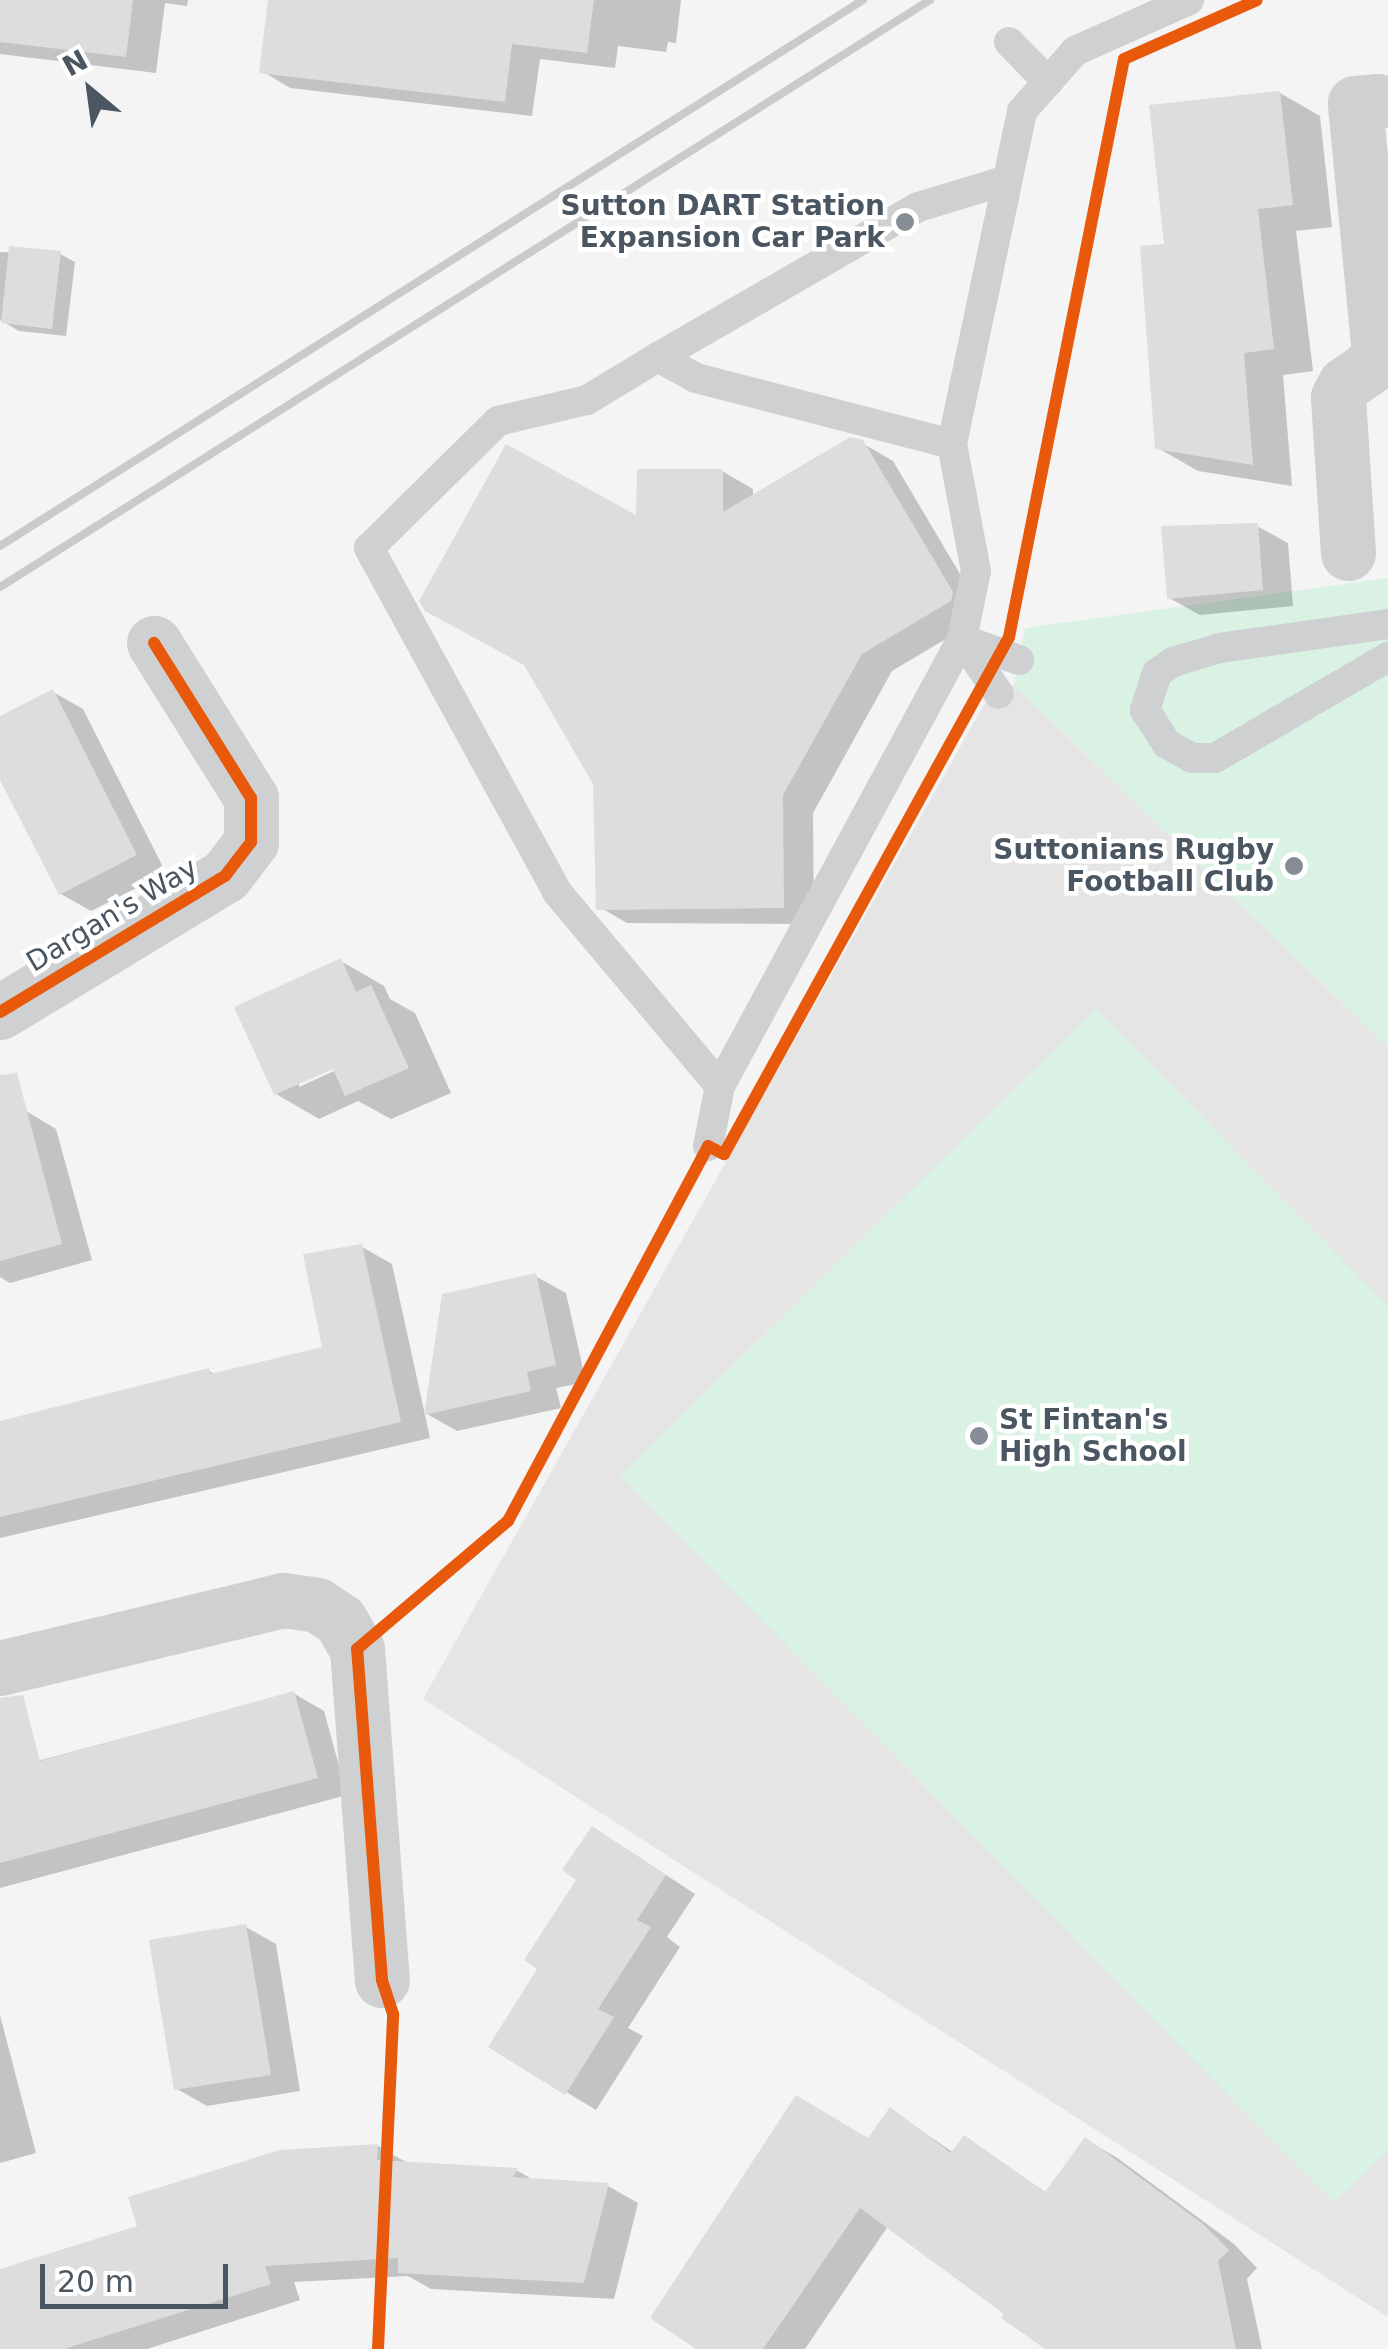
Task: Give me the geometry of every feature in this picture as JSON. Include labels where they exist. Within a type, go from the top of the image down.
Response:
[{"type":"street","points":[[1348,554],[1338,397],[1345,384],[1384,353],[1355,103],[1378,100]]},
{"type":"street","name":"Dargan's Way","points":[[0,1012],[225,876],[251,842],[251,798],[154,644]]},
{"type":"street","points":[[0,1668],[283,1600],[318,1605],[340,1620],[357,1650],[382,1980]]},
{"type":"lane","points":[[708,1146],[720,1086],[962,639],[976,571],[952,444],[1022,111],[1075,51],[1188,0]]},
{"type":"lane","points":[[1009,42],[1048,82]]},
{"type":"lane","points":[[720,1086],[557,892],[368,548],[498,421],[587,400],[918,207],[1007,180]]},
{"type":"lane","points":[[658,357],[696,378],[952,444]]},
{"type":"lane","points":[[1388,624],[1220,648],[1173,662],[1156,673],[1145,710],[1167,744],[1192,758],[1215,758],[1388,657]]},
{"type":"lane","points":[[962,639],[1019,660]]},
{"type":"lane","points":[[962,639],[999,694]]},
{"type":"shaded area","name":"St Fintan's High School","points":[[1014,685],[1388,1047],[1388,2317],[423,1699],[986,701]]},
{"type":"green space","name":"Suttonians Rugby Football Club","points":[[1388,578],[1388,1047],[1014,685],[1025,628]]},
{"type":"green space","points":[[1096,1009],[1388,1306],[1388,2150],[1334,2203],[620,1476]]},
{"type":"building","points":[[0,0],[133,0],[126,57],[0,42]]},
{"type":"building","points":[[268,0],[594,0],[587,53],[512,44],[505,102],[259,73]]},
{"type":"building","points":[[1280,91],[1293,205],[1258,209],[1274,349],[1244,353],[1253,465],[1155,449],[1140,246],[1164,244],[1149,105]]},
{"type":"building","points":[[9,246],[61,251],[52,329],[1,323]]},
{"type":"building","points":[[850,437],[863,440],[953,592],[951,601],[862,654],[783,795],[784,908],[596,910],[593,784],[524,665],[425,611],[419,601],[506,444],[636,515],[637,469],[723,469],[723,512]]},
{"type":"building","points":[[1258,523],[1263,590],[1167,599],[1161,526]]},
{"type":"building","points":[[53,689],[137,855],[59,895],[0,780],[0,716]]},
{"type":"building","points":[[341,958],[356,992],[371,985],[409,1068],[345,1096],[333,1069],[274,1095],[234,1007]]},
{"type":"building","points":[[17,1073],[62,1244],[0,1261],[0,1075]]},
{"type":"building","points":[[362,1244],[401,1422],[0,1517],[0,1421],[209,1368],[210,1374],[322,1347],[303,1254]]},
{"type":"building","points":[[536,1273],[556,1365],[527,1372],[531,1391],[424,1415],[442,1294]]},
{"type":"building","points":[[294,1691],[318,1778],[0,1863],[0,1698],[23,1695],[40,1761]]},
{"type":"building","points":[[592,1826],[666,1875],[637,1920],[651,1927],[598,2009],[614,2017],[565,2095],[488,2047],[537,1969],[524,1960],[576,1880],[562,1870]]},
{"type":"building","points":[[246,1924],[271,2075],[174,2090],[149,1940]]},
{"type":"building","points":[[796,2095],[868,2138],[890,2107],[951,2153],[964,2135],[1045,2192],[1085,2137],[1203,2224],[1229,2250],[1218,2261],[1236,2349],[1045,2349],[860,2208],[763,2349],[696,2349],[650,2318]]},
{"type":"building","points":[[378,2144],[377,2160],[518,2168],[513,2177],[609,2183],[584,2283],[398,2273],[398,2258],[265,2266],[271,2284],[64,2349],[0,2349],[0,2269],[137,2226],[128,2197],[280,2150]]},
{"type":"railway","points":[[0,546],[863,0]]},
{"type":"railway","points":[[0,587],[930,0]]},
{"type":"cycle path","points":[[378,2349],[393,2014],[382,1980],[357,1649],[508,1521],[708,1146],[724,1154],[1009,637],[1124,59],[1257,0]]},
{"type":"cycle path","points":[[0,1012],[225,876],[251,842],[251,798],[154,643]]},
{"type":"place","name":"Sutton DART Station Expansion Car Park","points":[[905,222]]},
{"type":"place","name":"Suttonians Rugby Football Club","points":[[1294,866]]},
{"type":"place","name":"St Fintan's High School","points":[[979,1436]]}]
